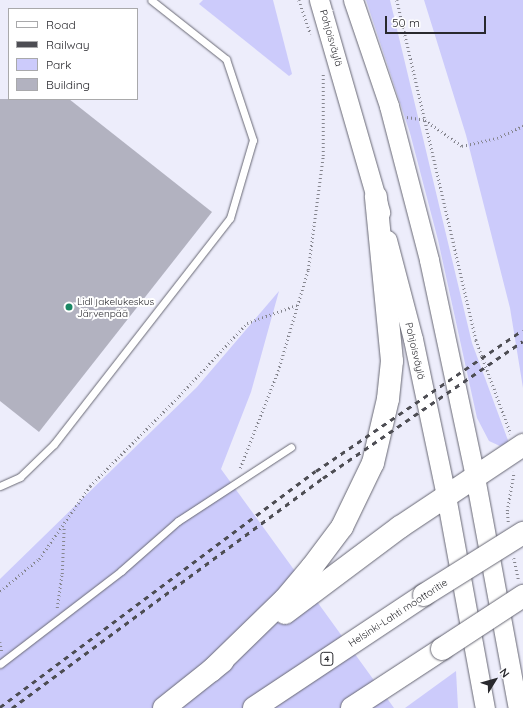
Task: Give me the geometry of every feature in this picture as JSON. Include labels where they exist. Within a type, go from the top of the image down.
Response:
[{"type":"highway","points":[[211,670],[285,599],[312,567],[342,527],[372,463],[388,400],[392,361],[376,197]]},
{"type":"highway","points":[[164,708],[211,670],[388,536],[475,477],[518,443]]},
{"type":"highway","name":"Helsinki-Lahti moottoritie","points":[[254,708],[424,595],[523,533]]},
{"type":"highway","points":[[352,708],[523,596]]},
{"type":"main road","name":"Pohjoisväylä","points":[[319,0],[376,197],[413,339],[446,496],[485,708]]},
{"type":"main road","points":[[354,0],[389,106],[429,260],[475,477],[518,708]]},
{"type":"lane","points":[[0,486],[20,477],[54,444],[230,218],[253,140],[226,59],[151,0]]},
{"type":"lane","points":[[0,664],[121,571],[178,521],[291,447]]},
{"type":"path","points":[[397,0],[476,340],[518,443]]},
{"type":"path","points":[[233,485],[278,371],[308,270],[323,156],[323,71]]},
{"type":"path","points":[[425,120],[462,146],[497,138],[523,126]]},
{"type":"path","points":[[0,591],[39,559],[90,486],[179,396],[247,323],[298,305]]},
{"type":"path","points":[[54,624],[62,574],[64,525]]},
{"type":"green space","points":[[203,0],[273,0],[292,74],[289,76],[199,4]]},
{"type":"green space","points":[[366,0],[390,0],[472,343],[509,443],[500,446],[489,441],[477,418],[438,240],[410,133]]},
{"type":"green space","points":[[424,0],[523,0],[523,388],[510,308],[466,135]]},
{"type":"green space","points":[[279,291],[251,392],[221,469],[394,708],[0,708],[0,579],[197,387]]},
{"type":"green space","points":[[456,671],[458,708],[405,708]]},
{"type":"building","name":"Lidl jakelukeskus Järvenpää","points":[[0,99],[70,100],[212,212],[39,432],[0,401]]},
{"type":"railway","points":[[0,707],[316,471],[523,330]]},
{"type":"railway","points":[[12,708],[323,478],[523,341]]},
{"type":"place","name":"Lidl jakelukeskus Järvenpää","points":[[69,307]]}]
